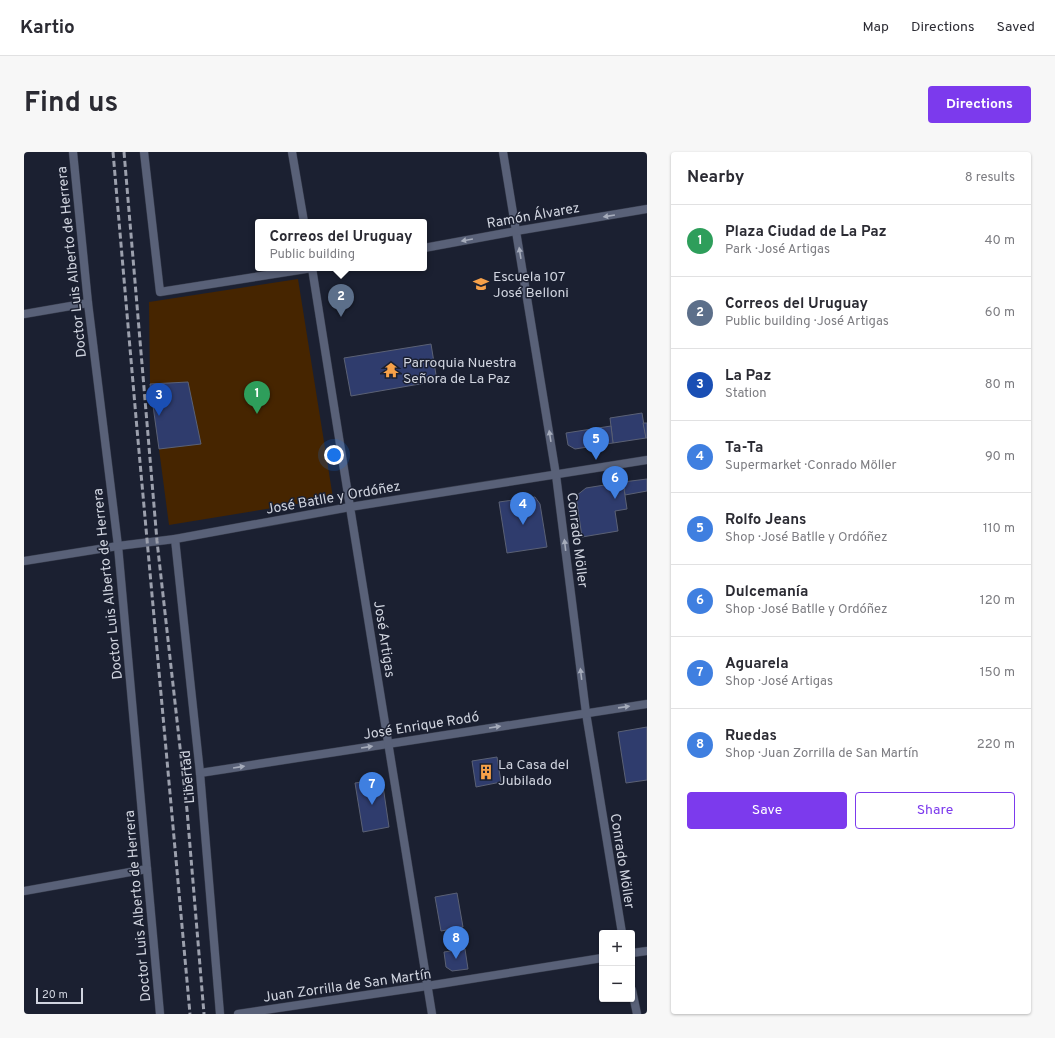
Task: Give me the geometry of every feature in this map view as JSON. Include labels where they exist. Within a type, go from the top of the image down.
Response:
[{"type":"street","name":"Doctor Luis Alberto de Herrera","points":[[73,152],[88,303],[118,546],[160,1014]]},
{"type":"street","points":[[144,152],[160,292],[293,271]]},
{"type":"street","points":[[292,152],[303,219]]},
{"type":"street","name":"Conrado Möller","points":[[503,152],[556,475],[586,713],[622,930]]},
{"type":"street","name":"Ramón Álvarez","points":[[427,247],[516,231],[647,210]]},
{"type":"street","name":"José Artigas","points":[[312,271],[432,1014]]},
{"type":"street","points":[[24,314],[88,303]]},
{"type":"street","name":"José Batlle y Ordóñez","points":[[24,561],[118,546],[175,539],[350,507],[647,460]]},
{"type":"street","name":"Libertad","points":[[175,539],[200,773],[220,1014]]},
{"type":"street","name":"José Enrique Rodó","points":[[200,773],[647,704]]},
{"type":"street","points":[[24,891],[147,869]]},
{"type":"street","points":[[635,953],[647,951]]},
{"type":"street","name":"Juan Zorrilla de San Martín","points":[[238,1014],[599,958]]},
{"type":"street","points":[[634,1002],[637,1014]]},
{"type":"shaded area","points":[[298,279],[333,498],[169,525],[159,449],[201,443],[188,383],[150,384],[149,302]]},
{"type":"building","name":"Parroquia Nuestra Señora de La Paz","points":[[431,344],[437,381],[351,396],[344,358]]},
{"type":"building","points":[[188,382],[201,444],[159,449],[150,384]]},
{"type":"building","points":[[642,413],[646,438],[613,443],[610,418]]},
{"type":"building","points":[[643,423],[647,423],[647,438],[646,438]]},
{"type":"building","points":[[611,426],[613,443],[575,449],[568,445],[566,433]]},
{"type":"building","points":[[647,479],[647,491],[625,495],[623,482]]},
{"type":"building","points":[[623,482],[627,509],[615,511],[618,531],[582,537],[576,496],[586,488]]},
{"type":"building","points":[[535,497],[540,504],[547,547],[507,553],[499,502]]},
{"type":"building","points":[[647,727],[647,780],[626,783],[618,732]]},
{"type":"building","name":"La Casa del Jubilado","points":[[497,757],[501,782],[476,787],[472,761]]},
{"type":"building","points":[[382,779],[389,827],[363,832],[355,783]]},
{"type":"building","points":[[457,893],[463,927],[441,931],[435,897]]},
{"type":"building","points":[[465,949],[468,969],[452,971],[446,967],[444,952]]},
{"type":"railway","points":[[113,152],[190,1014]]},
{"type":"railway","points":[[124,152],[157,541],[187,810],[204,1014]]},
{"type":"place","name":"Escuela 107 José Belloni","points":[[481,284]]},
{"type":"place","name":"Correos del Uruguay","points":[[341,317]]},
{"type":"place","name":"Parroquia Nuestra Señora de La Paz","points":[[391,370]]},
{"type":"place","name":"Plaza Ciudad de La Paz","points":[[257,414]]},
{"type":"place","name":"La Paz","points":[[159,416]]},
{"type":"place","name":"Rolfo Jeans","points":[[596,460]]},
{"type":"place","name":"Dulcemanía","points":[[615,499]]},
{"type":"place","name":"Ta-Ta","points":[[523,525]]},
{"type":"place","name":"La Casa del Jubilado","points":[[486,772]]},
{"type":"place","name":"Aguarela","points":[[372,805]]},
{"type":"place","name":"Ruedas","points":[[456,959]]}]
